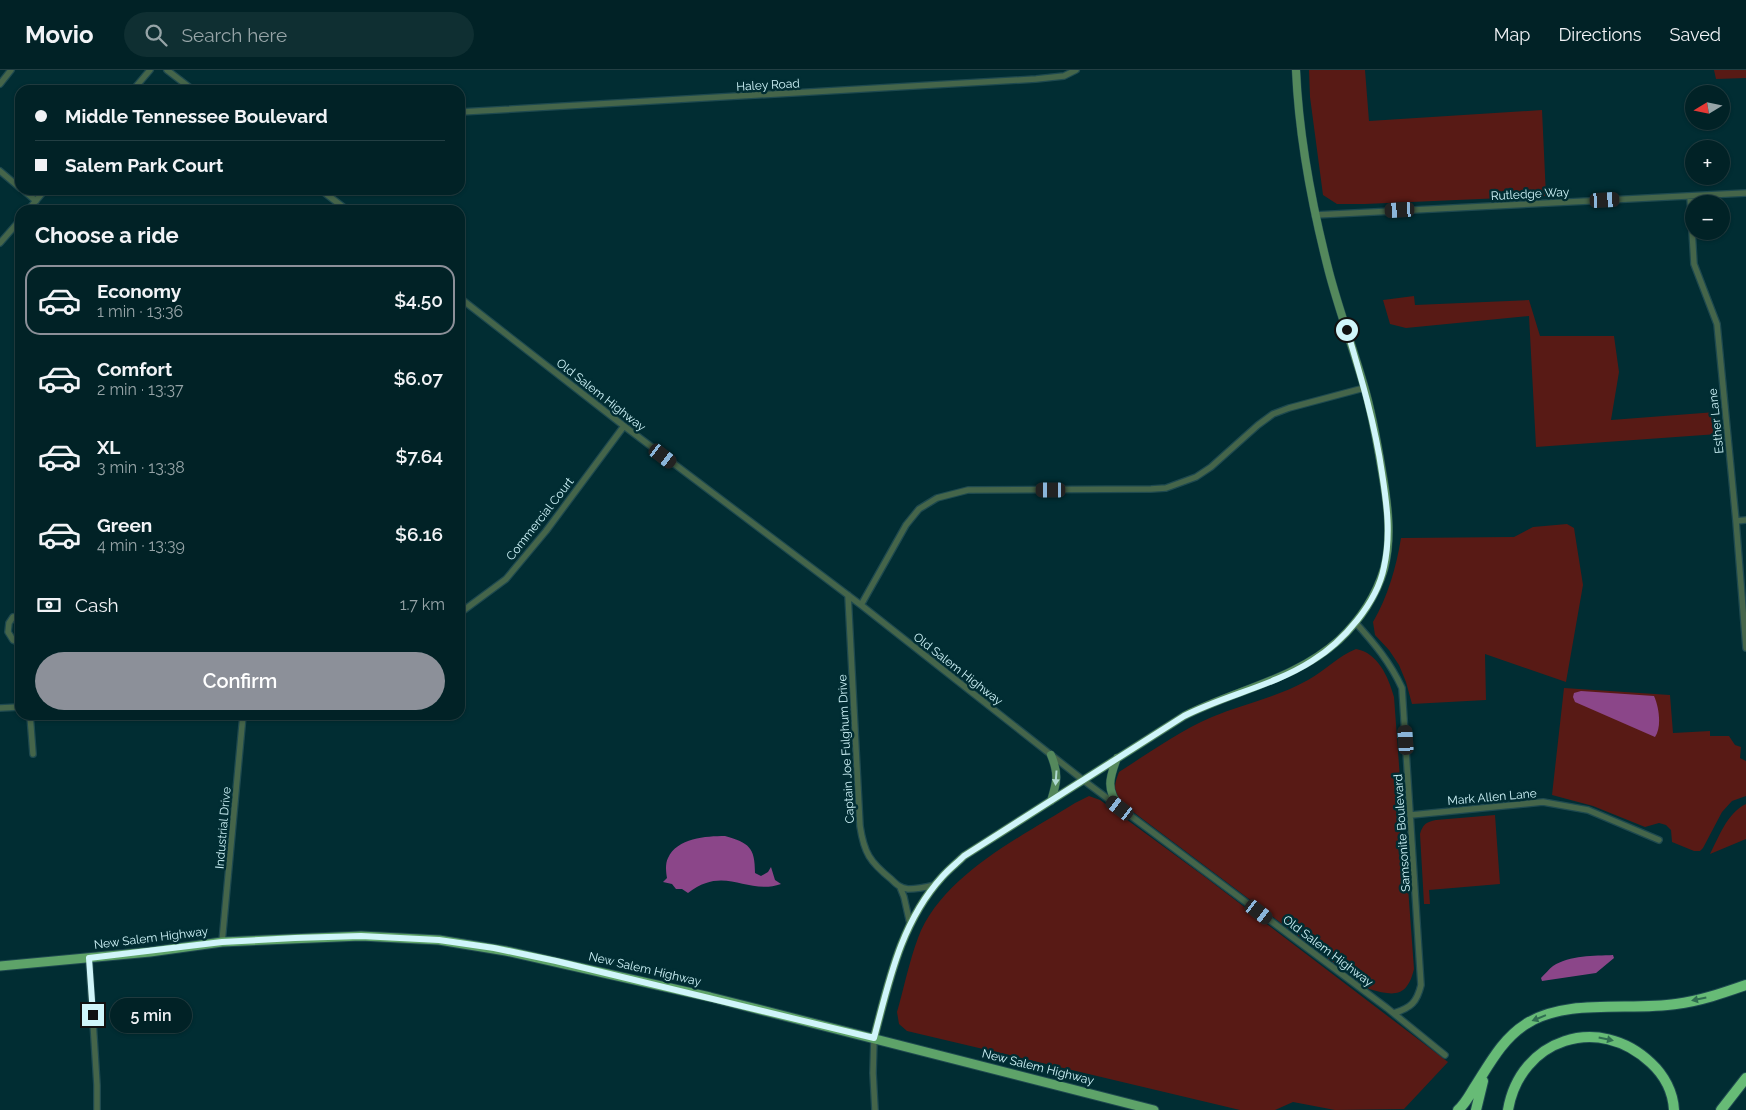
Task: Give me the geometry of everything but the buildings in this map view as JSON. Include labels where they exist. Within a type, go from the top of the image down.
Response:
[{"type":"highway","points":[[1458,1110],[1509,1037],[1527,1023],[1552,1012],[1576,1008],[1641,1007],[1677,1004],[1707,998],[1746,985]]},
{"type":"highway","points":[[1508,1110],[1516,1082],[1534,1058],[1556,1044],[1584,1037],[1597,1037],[1616,1041],[1645,1057],[1661,1073],[1666,1082],[1674,1103],[1674,1110]]},
{"type":"highway","points":[[1476,1110],[1486,1070]]},
{"type":"highway","points":[[1721,1110],[1746,1078]]},
{"type":"main road","points":[[874,1038],[899,948],[910,924],[922,902],[941,877],[964,856],[1184,716],[1208,703],[1290,673],[1314,660],[1339,639],[1355,622],[1373,597],[1384,569],[1389,537],[1387,500],[1378,443],[1364,388],[1329,274],[1315,215],[1304,157],[1296,70]]},
{"type":"main road","points":[[1051,755],[1056,768],[1057,779],[1051,801]]},
{"type":"main road","points":[[1117,758],[1110,785],[1114,799],[1120,808]]},
{"type":"main road","name":"New Salem Highway","points":[[0,966],[89,958],[222,942],[361,936],[439,940],[494,948],[710,997],[1154,1110]]},
{"type":"street","points":[[0,84],[11,70]]},
{"type":"street","points":[[137,85],[150,70]]},
{"type":"street","points":[[167,70],[186,85]]},
{"type":"street","name":"Haley Road","points":[[465,112],[1036,79],[1064,76],[1076,70]]},
{"type":"street","points":[[0,171],[15,184]]},
{"type":"street","name":"Rutledge Way","points":[[1709,195],[1746,193]]},
{"type":"street","points":[[28,195],[36,201]]},
{"type":"street","points":[[32,205],[41,195]]},
{"type":"street","points":[[328,195],[340,205]]},
{"type":"street","name":"Rutledge Way","points":[[1315,215],[1685,196]]},
{"type":"street","points":[[0,243],[15,226]]},
{"type":"street","name":"Esther Lane","points":[[1693,240],[1694,264],[1717,324],[1746,648]]},
{"type":"street","name":"Old Salem Highway","points":[[465,302],[624,426],[861,605],[1083,780],[1394,1013],[1445,1055]]},
{"type":"street","points":[[861,605],[906,525],[920,509],[937,498],[968,490],[1151,490],[1166,488],[1196,477],[1211,467],[1273,414],[1364,388]]},
{"type":"street","name":"Commercial Court","points":[[465,609],[506,579],[546,531],[624,426]]},
{"type":"street","points":[[1736,521],[1746,520]]},
{"type":"street","name":"Captain Joe Fulghum Drive","points":[[848,596],[862,844],[877,868],[900,887]]},
{"type":"street","points":[[15,617],[9,623],[8,632],[15,641]]},
{"type":"street","name":"Samsonite Boulevard","points":[[1355,622],[1382,651],[1394,670],[1402,688],[1421,985],[1418,998],[1401,1011],[1394,1013]]},
{"type":"street","points":[[0,708],[15,707]]},
{"type":"street","points":[[30,720],[33,754]]},
{"type":"street","name":"Industrial Drive","points":[[222,942],[243,720]]},
{"type":"street","name":"Mark Allen Lane","points":[[1411,815],[1543,802],[1588,810],[1659,840]]},
{"type":"street","points":[[900,887],[907,889],[936,885]]},
{"type":"street","points":[[900,887],[910,924]]},
{"type":"street","points":[[89,958],[97,1110]]},
{"type":"street","points":[[874,1038],[875,1110]]},
{"type":"shaded area","points":[[1309,70],[1365,70],[1369,121],[1542,110],[1546,196],[1337,204],[1323,195],[1310,97]]},
{"type":"shaded area","points":[[1714,70],[1746,70],[1746,78],[1716,79]]},
{"type":"shaded area","points":[[1414,296],[1415,305],[1529,300],[1540,336],[1614,336],[1619,372],[1611,420],[1716,412],[1718,434],[1536,447],[1529,316],[1406,328],[1390,324],[1383,300]]},
{"type":"shaded area","points":[[1567,524],[1574,528],[1583,585],[1566,682],[1485,654],[1486,700],[1412,704],[1399,665],[1389,650],[1375,635],[1373,622],[1391,582],[1401,538],[1514,537],[1533,527]]},
{"type":"shaded area","points":[[1356,649],[1364,651],[1376,660],[1389,681],[1394,697],[1414,969],[1408,985],[1403,990],[1392,993],[1369,989],[1128,808],[1117,796],[1115,788],[1119,772],[1176,736],[1212,717],[1297,686]]},
{"type":"shaded area","points":[[1564,688],[1670,695],[1673,733],[1710,731],[1710,736],[1729,736],[1735,745],[1741,747],[1740,758],[1746,761],[1746,796],[1732,801],[1722,812],[1700,851],[1694,851],[1672,842],[1671,830],[1666,825],[1659,823],[1645,827],[1593,806],[1552,795]]},
{"type":"shaded area","points":[[1581,691],[1654,696],[1659,717],[1655,737],[1575,702],[1574,693]]},
{"type":"shaded area","points":[[1089,796],[1100,800],[1205,877],[1448,1062],[1404,1109],[1335,1110],[1293,1102],[1275,1110],[1240,1110],[907,1031],[899,1024],[897,1012],[909,966],[918,938],[929,916],[945,895],[985,860],[1008,844]]},
{"type":"shaded area","points":[[1746,804],[1746,839],[1710,854],[1729,819],[1739,808]]},
{"type":"shaded area","points":[[1495,815],[1500,884],[1429,890],[1430,904],[1424,904],[1420,834],[1424,826],[1436,820]]},
{"type":"shaded area","points":[[725,836],[740,841],[749,847],[754,857],[755,873],[761,876],[768,872],[771,867],[775,880],[781,884],[769,887],[713,881],[701,885],[688,893],[682,889],[676,889],[672,884],[663,882],[667,878],[666,865],[668,858],[678,846],[701,838]]},
{"type":"shaded area","points":[[1613,955],[1614,958],[1596,973],[1542,981],[1541,978],[1560,962],[1582,957]]},
{"type":"route","points":[[93,1015],[89,958],[222,942],[361,936],[439,940],[494,948],[710,997],[874,1038],[899,948],[910,924],[922,902],[941,877],[964,856],[1184,716],[1208,703],[1290,673],[1314,660],[1339,639],[1358,619],[1373,597],[1384,569],[1389,537],[1387,500],[1378,443],[1347,330]]}]
